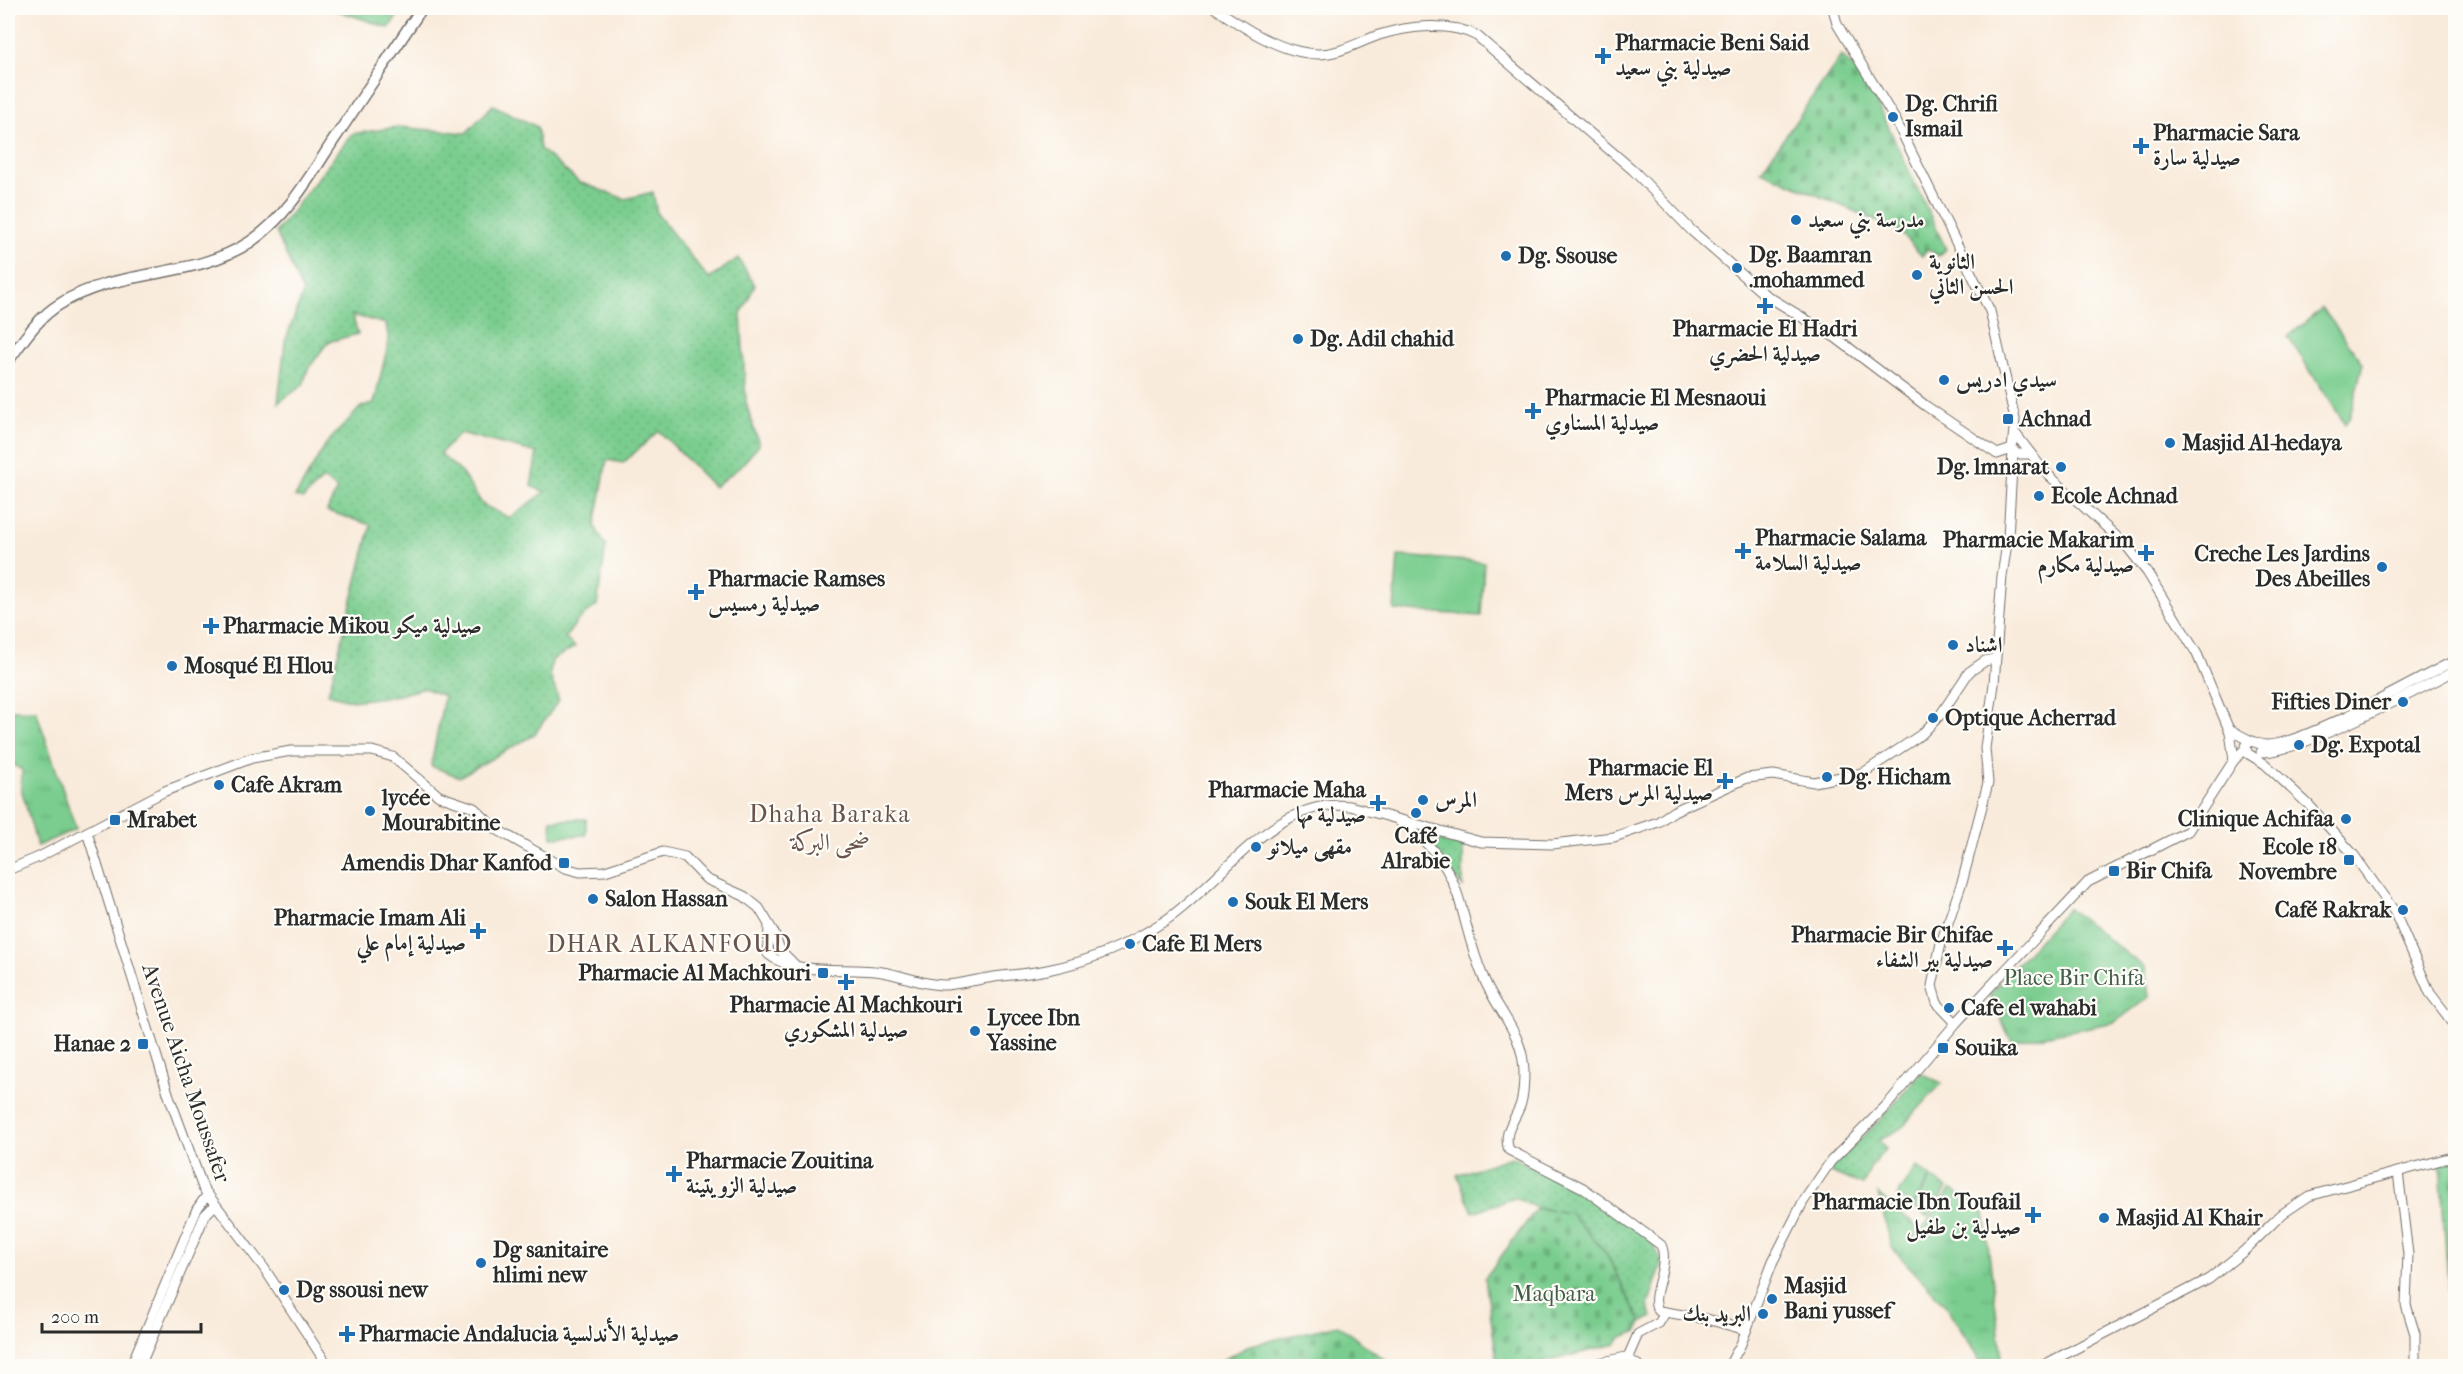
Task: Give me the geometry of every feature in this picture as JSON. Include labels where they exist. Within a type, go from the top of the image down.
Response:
[{"type":"main road","points":[[8,350],[45,307],[68,293],[120,273],[204,257],[240,241],[273,217],[313,161],[413,8]]},
{"type":"main road","points":[[8,361],[48,312],[63,302],[118,280],[210,261],[237,250],[275,223],[301,189],[422,8]]},
{"type":"street","points":[[1215,8],[1268,40],[1305,53],[1331,53],[1378,35],[1405,29],[1454,27],[1477,36],[1633,170],[1665,200],[1692,231],[1764,294],[1836,339],[1926,406],[1997,454],[2018,448]]},
{"type":"street","points":[[1833,8],[1837,24],[1896,121],[1987,304],[2014,410],[2018,448],[1994,659],[1994,684],[1985,748],[1988,783],[1963,879],[1941,943],[1932,986],[1937,1003],[1956,1023]]},
{"type":"street","points":[[1729,1366],[1773,1261],[1816,1180],[1834,1157],[1887,1105],[1956,1023],[2088,882],[2188,831],[2228,773],[2234,760],[2229,730],[2194,648],[2147,572],[2127,545],[2018,448]]},
{"type":"street","points":[[8,870],[165,791],[252,758],[291,751],[372,751],[393,757],[439,796],[474,808],[496,829],[565,868],[580,872],[605,871],[650,854],[663,852],[680,855],[690,860],[706,879],[752,902],[770,925],[775,949],[786,963],[811,968],[882,972],[944,985],[1049,970],[1110,950],[1163,922],[1191,901],[1262,835],[1299,815],[1326,806],[1340,805],[1486,842],[1552,844],[1614,837],[1658,822],[1674,811],[1747,778],[1773,775],[1814,782],[1863,773],[1876,767],[1930,727],[1969,672],[1985,661],[1994,659]]},
{"type":"street","points":[[2234,760],[2253,750],[2306,734],[2456,660]]},
{"type":"street","points":[[2228,773],[2253,750],[2274,752],[2303,743],[2456,670]]},
{"type":"street","points":[[2229,730],[2253,750],[2308,804],[2348,848],[2394,910],[2430,993],[2456,1027]]},
{"type":"street","points":[[1395,819],[1430,847],[1453,878],[1479,969],[1522,1048],[1523,1092],[1520,1105],[1507,1132],[1509,1150],[1581,1187],[1661,1245],[1665,1255],[1664,1267],[1655,1305],[1665,1313],[1697,1316],[1746,1330]]},
{"type":"street","name":"Avenue Aicha Moussafer","points":[[87,832],[169,1096],[207,1195],[264,1268],[328,1366]]},
{"type":"street","points":[[2042,1366],[2209,1279],[2244,1251],[2282,1214],[2309,1196],[2456,1156]]},
{"type":"street","points":[[2398,1172],[2408,1254],[2406,1305],[2415,1334],[2415,1366]]},
{"type":"street","points":[[131,1366],[197,1209],[207,1195]]},
{"type":"street","points":[[140,1366],[205,1215],[215,1205]]},
{"type":"street","points":[[1628,1357],[1636,1336],[1659,1323],[1665,1313]]},
{"type":"street","points":[[1585,1366],[1628,1357]]},
{"type":"street","points":[[1628,1357],[1639,1366]]},
{"type":"green space","points":[[330,8],[403,8],[389,28]]},
{"type":"green space","points":[[1841,56],[1860,73],[1881,111],[1946,249],[1939,256],[1927,249],[1922,256],[1898,230],[1761,171]]},
{"type":"green space","points":[[493,105],[537,127],[540,149],[579,182],[625,199],[653,192],[657,214],[709,279],[738,258],[755,285],[741,314],[746,403],[759,445],[740,467],[714,487],[659,431],[623,463],[607,460],[595,526],[606,547],[597,605],[578,620],[565,638],[575,647],[552,660],[550,675],[559,700],[534,735],[459,777],[431,766],[444,696],[424,688],[399,695],[353,701],[328,694],[371,525],[327,511],[337,489],[323,479],[303,499],[295,497],[326,444],[361,407],[374,403],[389,341],[386,324],[352,315],[358,334],[328,342],[308,369],[303,385],[278,403],[285,342],[303,293],[276,232],[352,134],[398,127],[466,133]],"holes":[[[460,433],[537,453],[531,486],[545,492],[510,518],[483,505],[460,471],[440,454]]]},
{"type":"green space","points":[[2322,308],[2363,363],[2350,417],[2345,424],[2288,337]]},
{"type":"green space","points":[[1398,556],[1484,562],[1481,616],[1394,610]]},
{"type":"green space","points":[[8,710],[36,710],[76,829],[37,846],[21,788],[22,770],[8,761]]},
{"type":"green space","points":[[586,819],[586,835],[552,837],[551,820]]},
{"type":"green space","points":[[1422,836],[1463,846],[1463,887]]},
{"type":"green space","name":"Place Bir Chifa","points":[[2068,908],[2145,968],[2149,997],[2115,1022],[2012,1042],[1989,995]]},
{"type":"green space","points":[[1921,1073],[1942,1083],[1900,1129],[1879,1140],[1886,1149],[1871,1166],[1863,1185],[1827,1171],[1880,1120]]},
{"type":"green space","points":[[1511,1157],[1575,1186],[1651,1238],[1662,1263],[1648,1306],[1653,1317],[1641,1323],[1606,1253],[1570,1213],[1537,1208],[1515,1198],[1473,1212],[1457,1175]]},
{"type":"green space","points":[[2455,1159],[2455,1315],[2450,1312],[2440,1164]]},
{"type":"green space","points":[[1917,1167],[1931,1177],[1912,1206],[1897,1196]]},
{"type":"green space","points":[[1932,1178],[1947,1188],[1928,1217],[1913,1207]]},
{"type":"green space","points":[[1951,1189],[1984,1212],[2002,1358],[1999,1366],[1981,1366],[1977,1354],[1945,1305],[1892,1248],[1878,1194],[1921,1231]]},
{"type":"green space","name":"Maqbara","points":[[1537,1208],[1570,1213],[1606,1253],[1641,1323],[1638,1331],[1620,1338],[1616,1344],[1530,1366],[1498,1366],[1485,1278]]},
{"type":"green space","points":[[1338,1325],[1393,1366],[1212,1366],[1251,1345]]},
{"type":"place","name":"Pharmacie Beni Said صيدلية بني سعيد","points":[[1603,56]]},
{"type":"place","name":"Dg. Chrifi Ismail","points":[[1893,117]]},
{"type":"place","name":"Pharmacie Sara صيدلية سارة","points":[[2141,146]]},
{"type":"place","name":"مدرسة بني سعيد","points":[[1796,220]]},
{"type":"place","name":"Dg. Ssouse","points":[[1506,256]]},
{"type":"place","name":"Dg. Baamran .mohammed","points":[[1737,268]]},
{"type":"place","name":"الثانوية الحسن الثاني","points":[[1917,275]]},
{"type":"place","name":"Pharmacie El Hadri صيدلية الحضري","points":[[1765,306]]},
{"type":"place","name":"Dg. Adil chahid","points":[[1298,339]]},
{"type":"place","name":"سيدي ادريس","points":[[1944,380]]},
{"type":"place","name":"Pharmacie El Mesnaoui صيدلية المسناوي","points":[[1533,411]]},
{"type":"place","name":"Achnad","points":[[2008,419]]},
{"type":"place","name":"Masjid Al-hedaya","points":[[2170,443]]},
{"type":"place","name":"Dg. lmnarat","points":[[2061,467]]},
{"type":"place","name":"Ecole Achnad","points":[[2039,496]]},
{"type":"place","name":"Pharmacie Salama صيدلية السلامة","points":[[1743,551]]},
{"type":"place","name":"Pharmacie Makarim صيدلية مكارم","points":[[2146,553]]},
{"type":"place","name":"Creche Les Jardins Des Abeilles","points":[[2382,567]]},
{"type":"place","name":"Pharmacie Ramses صيدلية رمسيس","points":[[696,592]]},
{"type":"place","name":"Pharmacie Mikou صيدلية ميكو","points":[[211,626]]},
{"type":"place","name":"اشناد","points":[[1953,645]]},
{"type":"place","name":"Mosqué El Hlou","points":[[172,666]]},
{"type":"place","name":"Fifties Diner","points":[[2403,702]]},
{"type":"place","name":"Optique Acherrad","points":[[1933,718]]},
{"type":"place","name":"Dg. Expotal","points":[[2299,745]]},
{"type":"place","name":"Dg. Hicham","points":[[1827,777]]},
{"type":"place","name":"Pharmacie El Mers صيدلية المرس","points":[[1725,781]]},
{"type":"place","name":"Cafe Akram","points":[[219,785]]},
{"type":"place","name":"المرس","points":[[1423,800]]},
{"type":"place","name":"Pharmacie Maha صيدلية مها","points":[[1378,803]]},
{"type":"place","name":"lycée Mourabitine","points":[[370,811]]},
{"type":"place","name":"Café Alrabie","points":[[1416,813]]},
{"type":"place","name":"Clinique Achifaa","points":[[2346,819]]},
{"type":"place","name":"Mrabet","points":[[115,820]]},
{"type":"place","name":"مقهى ميلانو","points":[[1256,847]]},
{"type":"place","name":"Ecole 18 Novembre","points":[[2349,860]]},
{"type":"place","name":"Amendis Dhar Kanfod","points":[[564,863]]},
{"type":"place","name":"Bir Chifa","points":[[2114,871]]},
{"type":"place","name":"Salon Hassan","points":[[593,899]]},
{"type":"place","name":"Souk El Mers","points":[[1233,902]]},
{"type":"place","name":"Café Rakrak","points":[[2403,910]]},
{"type":"place","name":"Pharmacie Imam Ali صيدلية إمام علي","points":[[478,931]]},
{"type":"place","name":"Cafe El Mers","points":[[1130,944]]},
{"type":"place","name":"Pharmacie Bir Chifae صيدلية بير الشفاء","points":[[2005,948]]},
{"type":"place","name":"Pharmacie Al Machkouri","points":[[823,973]]},
{"type":"place","name":"Pharmacie Al Machkouri صيدلية المشكوري","points":[[846,982]]},
{"type":"place","name":"Cafe el wahabi","points":[[1949,1008]]},
{"type":"place","name":"Lycee Ibn Yassine","points":[[975,1031]]},
{"type":"place","name":"Hanae 2","points":[[143,1044]]},
{"type":"place","name":"Souika","points":[[1943,1048]]},
{"type":"place","name":"Pharmacie Zouitina صيدلية الزويتينة","points":[[674,1174]]},
{"type":"place","name":"Pharmacie Ibn Toufail صيدلية بن طفيل","points":[[2033,1215]]},
{"type":"place","name":"Masjid Al Khair","points":[[2104,1218]]},
{"type":"place","name":"Dg sanitaire hlimi new","points":[[481,1263]]},
{"type":"place","name":"Dg ssousi new","points":[[284,1290]]},
{"type":"place","name":"Masjid Bani yussef","points":[[1772,1299]]},
{"type":"place","name":"البريد بنك","points":[[1763,1314]]},
{"type":"place","name":"Pharmacie Andalucia صيدلية الأندلسية","points":[[347,1334]]},
{"type":"district","name":"Dhaha Baraka ضحى البركة","points":[[830,828]]},
{"type":"district","name":"DHAR ALKANFOUD","points":[[670,944]]}]
